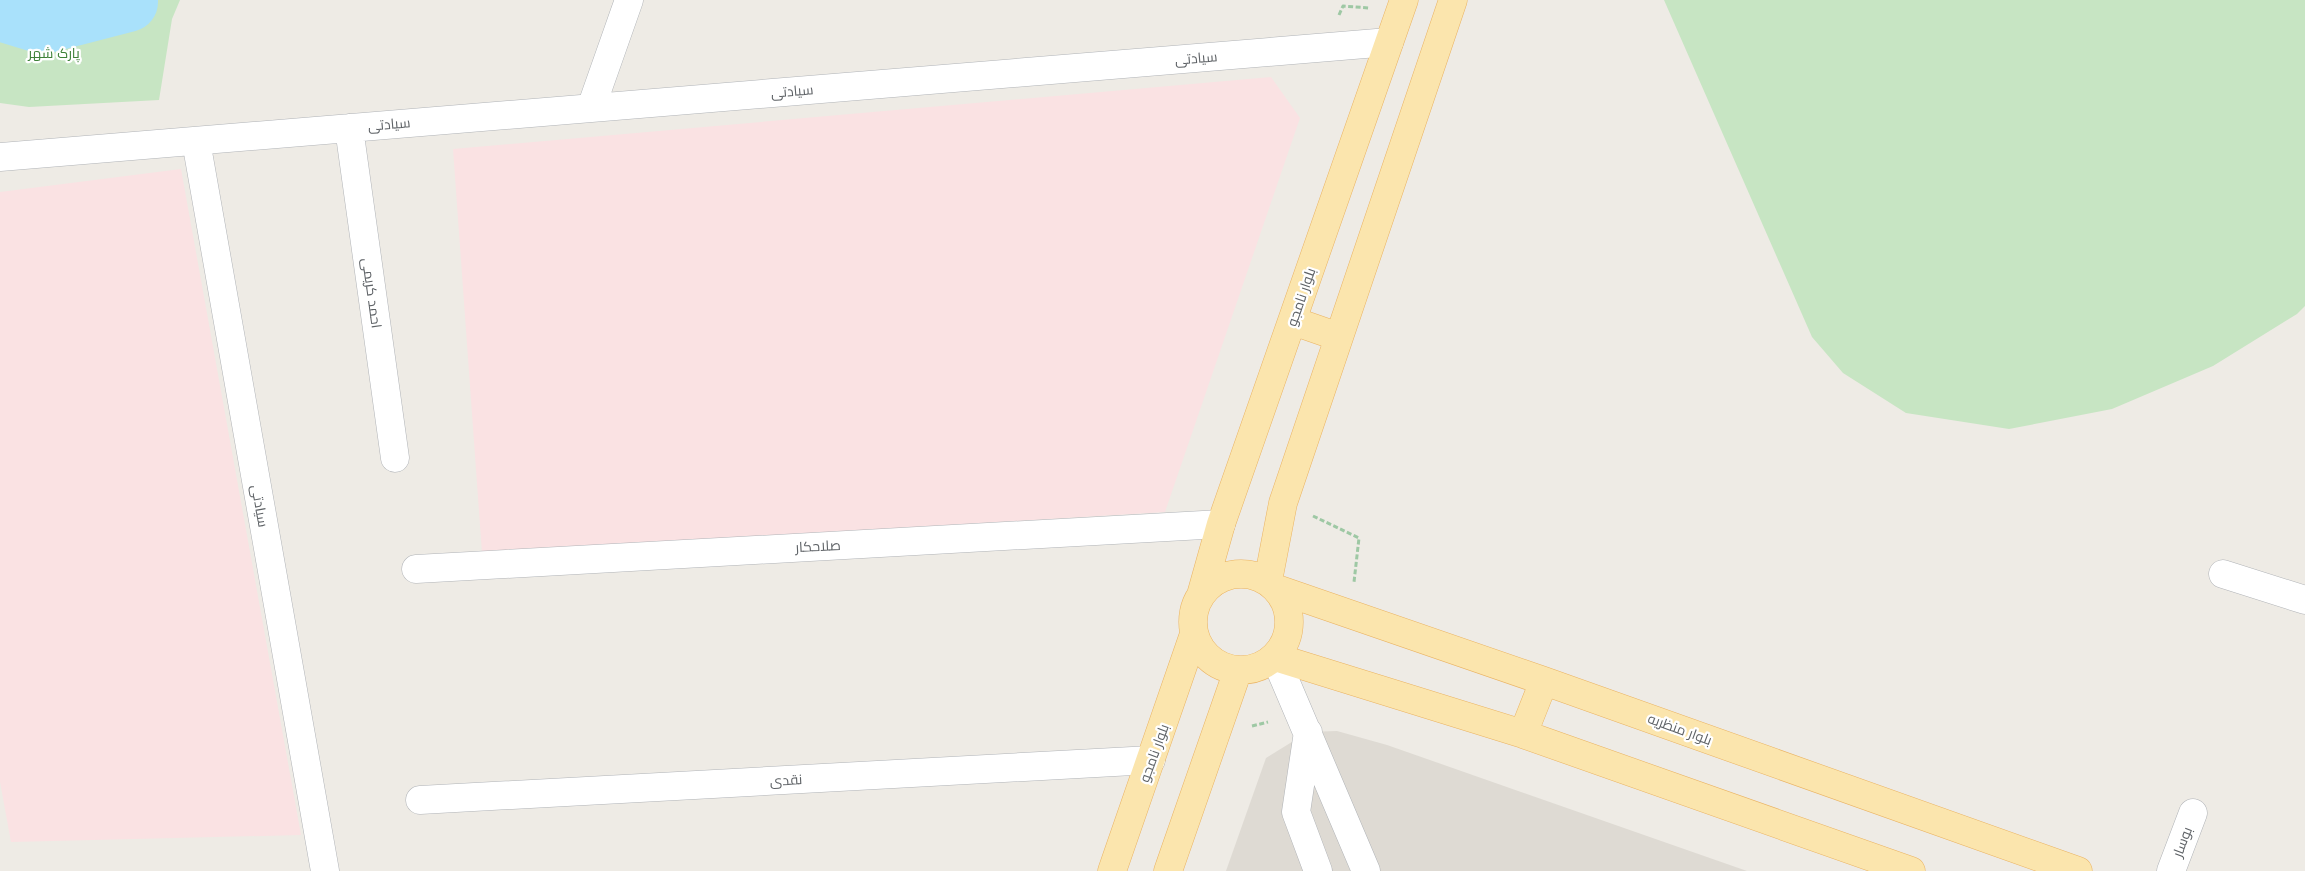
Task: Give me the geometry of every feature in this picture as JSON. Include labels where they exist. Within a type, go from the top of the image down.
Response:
[{"type":"main road","name":"بلوار نامجو","points":[[1201,595],[1221,524],[1404,0]]},
{"type":"main road","points":[[1274,586],[1244,574],[1232,575],[1209,586],[1201,595],[1194,614],[1194,634],[1198,645],[1210,659],[1226,668],[1251,670],[1275,657],[1287,637],[1289,612],[1274,586],[1283,503],[1453,0]]},
{"type":"main road","points":[[1292,321],[1339,337]]},
{"type":"main road","name":"بلوار منظریه","points":[[1274,586],[2078,871]]},
{"type":"main road","name":"بلوار نامجو","points":[[1115,870],[1194,634]]},
{"type":"main road","points":[[1275,657],[1523,734],[1911,871]]},
{"type":"main road","points":[[1168,871],[1238,670]]},
{"type":"main road","points":[[1523,734],[1544,681]]},
{"type":"street","points":[[591,108],[628,0]]},
{"type":"street","name":"سیادتی","points":[[0,158],[196,140],[1389,42]]},
{"type":"street","name":"احمد کریمی","points":[[349,128],[395,458]]},
{"type":"street","name":"سیادتی","points":[[196,140],[325,871]]},
{"type":"street","points":[[0,149],[32,154]]},
{"type":"street","name":"صلاحکار","points":[[416,569],[1221,524]]},
{"type":"street","points":[[2223,574],[2305,600]]},
{"type":"street","points":[[1275,657],[1366,871]]},
{"type":"street","points":[[1308,732],[1296,812],[1318,871]]},
{"type":"street","name":"نقدی","points":[[420,800],[1152,760]]},
{"type":"street","name":"بوسار","points":[[2171,871],[2193,812]]},
{"type":"path","points":[[1283,503],[1359,538],[1350,614]]},
{"type":"shaded area","points":[[1271,77],[1300,118],[1165,512],[482,553],[453,149]]},
{"type":"shaded area","points":[[181,169],[301,835],[11,842],[0,782],[0,192]]},
{"type":"shaded area","points":[[1337,731],[1387,745],[1747,871],[1226,871],[1266,758],[1308,732]]},
{"type":"green space","name":"پارک شهر","points":[[0,0],[180,0],[172,19],[159,100],[29,107],[0,103]]},
{"type":"green space","points":[[1664,0],[2305,0],[2305,306],[2297,314],[2213,366],[2112,409],[2009,429],[1906,413],[1843,373],[1812,337]]},
{"type":"waterway","points":[[0,11],[43,24],[128,2],[128,0]]}]
